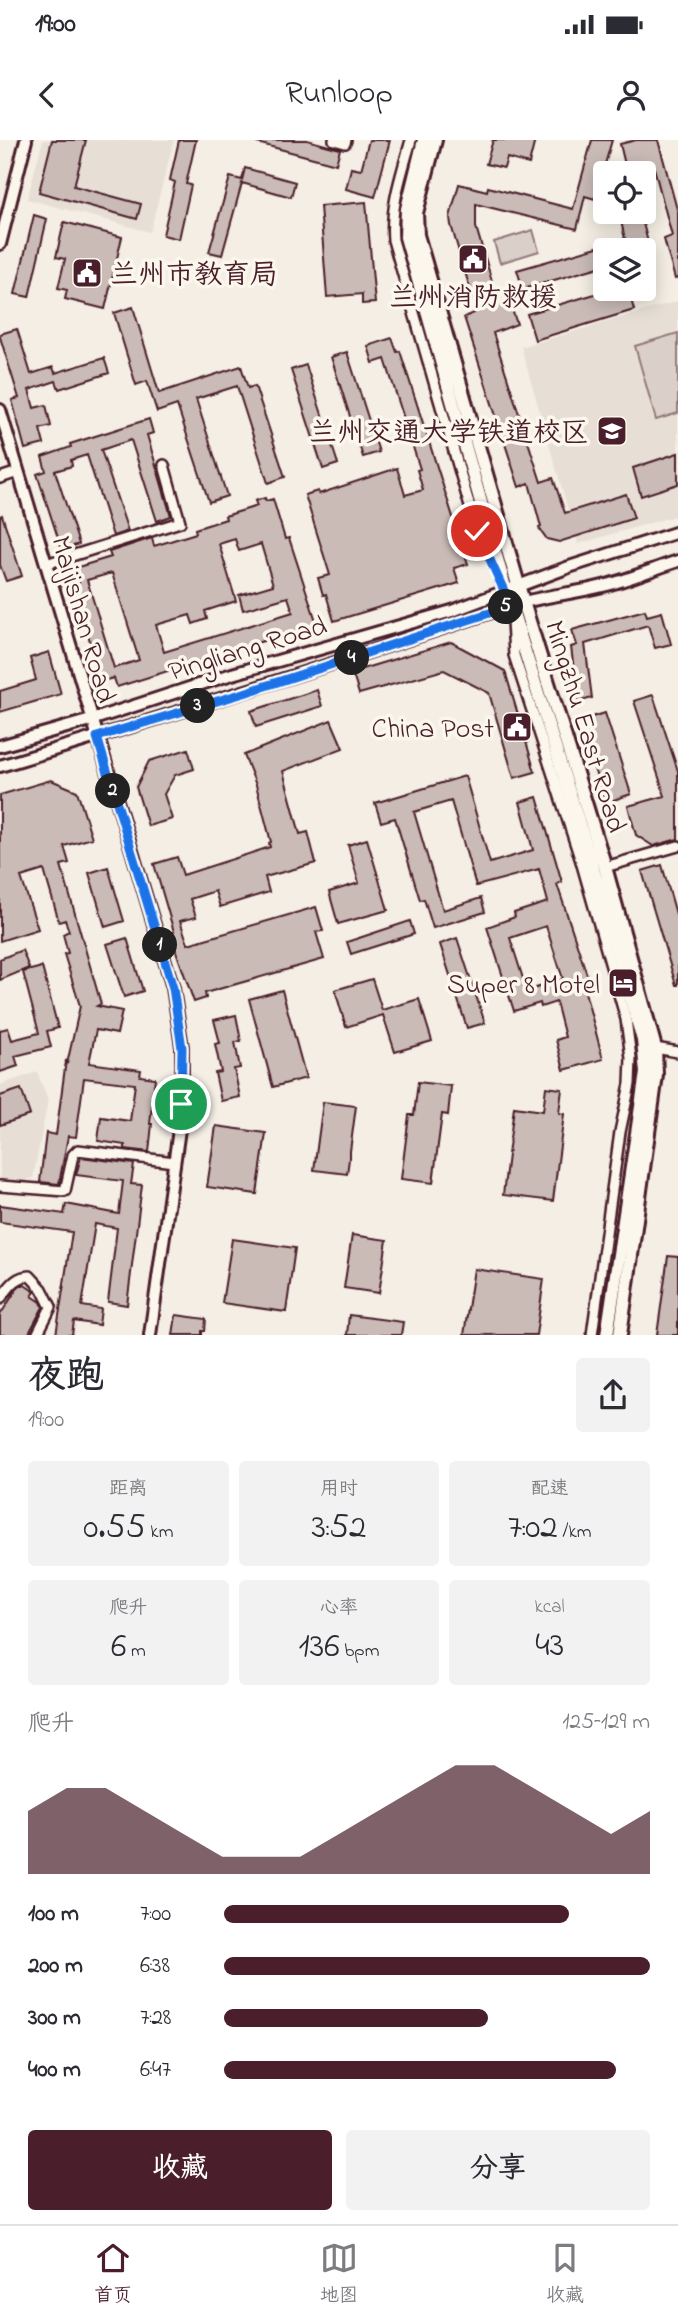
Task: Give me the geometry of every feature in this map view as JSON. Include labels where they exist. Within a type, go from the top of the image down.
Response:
[{"type":"main road","name":"Mingzhu East Road","points":[[424,140],[407,209],[406,237],[506,591],[517,604],[605,867],[655,1048],[656,1075],[620,1335]]},
{"type":"main road","name":"Mingzhu East Road","points":[[435,140],[416,213],[416,236],[519,586],[517,604],[643,1040],[646,1073],[607,1335]]},
{"type":"street","points":[[0,244],[26,140]]},
{"type":"street","points":[[334,140],[345,143],[346,140]]},
{"type":"street","name":"Mingzhu East Road","points":[[411,140],[394,204],[391,223],[393,240],[477,531],[506,591]]},
{"type":"street","name":"Maijishan Road","points":[[0,410],[173,988],[182,1048],[181,1108],[150,1335]]},
{"type":"street","points":[[46,564],[180,522],[164,465]]},
{"type":"street","points":[[0,478],[18,472]]},
{"type":"street","points":[[519,586],[678,532]]},
{"type":"street","name":"Pingliang Road","points":[[0,765],[244,693],[517,604],[603,586],[678,561]]},
{"type":"street","name":"Pingliang Road","points":[[0,746],[92,720],[232,674],[452,611],[519,586]]},
{"type":"street","name":"Mingzhu East Road","points":[[517,604],[514,655],[576,848],[625,1019],[631,1058],[630,1084],[592,1335]]},
{"type":"street","points":[[605,867],[678,846]]},
{"type":"street","points":[[655,1048],[678,1052]]},
{"type":"street","points":[[621,1132],[636,1135]]},
{"type":"street","points":[[0,1186],[65,1191],[73,1155],[78,1150],[174,1162]]},
{"type":"street","points":[[0,1299],[15,1281],[22,1276],[30,1276],[42,1289],[51,1307],[37,1335]]},
{"type":"shaded area","points":[[43,140],[174,140],[150,232],[27,199]]},
{"type":"shaded area","points":[[533,230],[539,251],[500,263],[494,242]]},
{"type":"shaded area","name":"兰州交通大学铁道校区","points":[[678,301],[678,515],[578,544],[521,347]]},
{"type":"shaded area","points":[[678,333],[678,413],[656,420],[635,346]]},
{"type":"shaded area","points":[[37,1072],[48,1100],[33,1178],[22,1182],[0,1179],[0,1085]]},
{"type":"building","points":[[52,140],[86,140],[74,186],[141,204],[137,219],[39,192]]},
{"type":"building","points":[[179,140],[196,140],[186,184],[191,185],[179,239],[163,235],[175,182],[170,180]]},
{"type":"building","points":[[257,140],[307,140],[340,149],[336,164],[257,143]]},
{"type":"building","points":[[369,140],[390,140],[375,197],[346,189],[351,168],[361,170]]},
{"type":"building","points":[[493,140],[535,140],[529,164],[507,158],[504,168],[486,164]]},
{"type":"building","points":[[592,140],[612,140],[606,161],[593,161],[593,198],[585,196],[577,229],[476,204],[476,227],[499,305],[509,301],[517,324],[493,333],[541,482],[553,478],[565,513],[626,494],[634,518],[559,542],[547,539],[539,528],[541,527],[529,483],[519,487],[464,317],[477,312],[450,217],[459,184],[487,191],[488,187],[573,209]]},
{"type":"building","points":[[636,140],[658,140],[678,213],[678,278],[675,279],[664,239],[672,236],[656,176],[656,161],[624,161],[620,144]]},
{"type":"building","points":[[245,168],[295,182],[291,197],[242,183],[222,255],[209,252],[230,177],[242,180]]},
{"type":"building","points":[[366,202],[375,303],[362,304],[362,294],[327,297],[320,206]]},
{"type":"building","points":[[34,215],[47,219],[29,297],[15,294]]},
{"type":"building","name":"兰州市教育局","points":[[64,222],[122,237],[105,309],[65,299],[67,290],[58,288],[65,259],[56,257]]},
{"type":"building","points":[[622,224],[643,224],[647,238],[625,238]]},
{"type":"building","points":[[593,248],[593,269],[523,289],[517,270]]},
{"type":"building","points":[[593,295],[593,301],[631,301],[634,310],[535,340],[527,314]]},
{"type":"building","points":[[133,307],[159,393],[241,366],[248,388],[255,386],[285,477],[268,483],[237,386],[196,399],[227,496],[209,502],[177,405],[157,412],[147,381],[136,385],[114,313]]},
{"type":"building","points":[[17,329],[31,374],[53,367],[55,373],[104,358],[109,373],[59,389],[56,381],[29,390],[34,408],[46,405],[51,426],[40,429],[44,444],[25,449],[12,400],[19,398],[0,337],[0,334]]},
{"type":"building","points":[[392,338],[397,352],[400,351],[468,564],[454,568],[459,583],[334,621],[318,578],[330,575],[305,495],[318,491],[319,494],[397,468],[405,495],[423,490],[417,470],[420,469],[385,359],[373,363],[368,346]]},
{"type":"building","points":[[347,352],[379,452],[363,457],[331,357]]},
{"type":"building","points":[[306,365],[338,464],[323,469],[291,370]]},
{"type":"building","points":[[149,419],[153,433],[147,435],[171,516],[157,521],[131,440],[101,450],[128,531],[113,536],[87,455],[71,460],[72,466],[55,471],[79,544],[62,550],[37,474],[46,471],[42,457],[71,447],[70,444]]},
{"type":"building","points":[[678,453],[678,484],[641,496],[633,468]]},
{"type":"building","points":[[273,499],[285,539],[289,538],[317,624],[117,687],[114,678],[102,681],[73,585],[79,583],[75,568],[111,557],[109,552],[152,538],[154,546],[196,533],[195,529],[257,506],[255,501]],"holes":[[[235,539],[239,551],[261,544],[273,585],[239,595],[243,610],[288,597],[293,612],[164,652],[156,625],[190,615],[193,624],[207,619],[205,611],[236,601],[219,544]],[[112,573],[139,660],[114,668],[87,580]]]},
{"type":"building","points":[[2,515],[22,576],[6,581],[0,565]]},
{"type":"building","points":[[645,610],[647,616],[662,612],[671,644],[655,648],[648,625],[585,644],[592,698],[578,702],[571,647],[577,645],[572,630]]},
{"type":"building","points":[[451,642],[505,671],[535,772],[514,778],[489,693],[444,670],[359,694],[352,672]]},
{"type":"building","points":[[49,652],[61,694],[0,712],[0,691],[36,680],[30,658]]},
{"type":"building","points":[[317,690],[322,706],[256,727],[251,711]]},
{"type":"building","points":[[653,695],[678,771],[678,839],[653,846],[636,835],[628,806],[665,796],[634,701]]},
{"type":"building","points":[[605,713],[631,794],[605,803],[579,721]]},
{"type":"building","points":[[331,720],[343,748],[283,771],[300,834],[308,832],[316,863],[265,877],[269,892],[220,907],[215,891],[190,899],[196,917],[180,921],[188,944],[316,907],[323,931],[316,932],[324,959],[205,993],[206,998],[194,1002],[170,934],[174,932],[154,864],[177,857],[183,875],[270,847],[256,785],[244,755]]},
{"type":"building","points":[[188,749],[194,769],[175,775],[164,794],[172,819],[148,826],[136,787],[149,761]]},
{"type":"building","points":[[465,776],[490,863],[533,850],[520,802],[537,797],[562,882],[557,884],[592,990],[585,992],[603,1059],[564,1070],[556,1040],[565,1037],[556,1002],[541,1007],[540,1003],[514,1011],[487,927],[515,917],[514,913],[548,902],[539,869],[476,886],[451,801],[414,812],[443,910],[481,898],[485,912],[433,928],[424,899],[420,900],[395,818],[381,822],[375,803]],"holes":[[[546,926],[563,979],[527,991],[510,938]]]},
{"type":"building","points":[[51,780],[77,791],[92,838],[64,846],[69,863],[61,865],[101,1004],[97,1006],[122,1011],[117,1034],[96,1030],[89,1063],[141,1070],[140,1076],[155,1078],[149,1152],[125,1149],[125,1145],[98,1141],[101,1117],[130,1121],[135,1084],[84,1078],[76,1137],[68,1136],[59,1184],[40,1182],[46,1133],[56,1135],[66,1060],[67,1064],[80,1006],[64,954],[68,953],[63,934],[69,931],[65,920],[59,922],[44,870],[21,877],[38,929],[0,941],[0,795]]},
{"type":"building","points":[[367,839],[388,910],[338,924],[329,892],[359,883],[348,845]]},
{"type":"building","points":[[662,865],[678,921],[678,985],[642,871]]},
{"type":"building","points":[[108,867],[124,921],[105,927],[89,873]]},
{"type":"building","points":[[410,921],[414,934],[351,954],[347,942]]},
{"type":"building","points":[[127,938],[143,991],[124,997],[107,944]]},
{"type":"building","points":[[457,938],[485,1023],[467,1028],[440,944]]},
{"type":"building","points":[[22,950],[29,968],[0,980],[0,959]]},
{"type":"building","points":[[42,967],[58,1028],[47,1031],[51,1047],[15,1056],[18,1066],[0,1072],[0,1030],[8,1028],[12,1040],[39,1033],[23,972]]},
{"type":"building","points":[[372,979],[382,1010],[419,999],[432,1041],[395,1052],[383,1015],[346,1027],[335,990]]},
{"type":"building","points":[[282,990],[306,1078],[273,1087],[249,999]]},
{"type":"building","points":[[236,1015],[241,1041],[235,1042],[240,1068],[234,1069],[240,1097],[221,1101],[215,1073],[221,1072],[215,1044],[220,1043],[214,1020]]},
{"type":"building","points":[[418,1082],[451,1086],[448,1115],[442,1114],[433,1183],[401,1179],[409,1115],[414,1115]]},
{"type":"building","points":[[546,1087],[562,1089],[559,1113],[564,1114],[553,1201],[503,1195],[514,1107],[543,1111]]},
{"type":"building","points":[[21,1089],[30,1115],[0,1125],[0,1096]]},
{"type":"building","points":[[323,1102],[356,1106],[347,1174],[314,1170]]},
{"type":"building","points":[[216,1126],[266,1133],[257,1194],[207,1187]]},
{"type":"building","points":[[81,1157],[134,1164],[131,1184],[142,1185],[127,1305],[108,1302],[117,1228],[95,1224],[82,1306],[101,1309],[99,1325],[74,1321],[72,1335],[56,1335],[72,1232],[0,1222],[0,1205],[64,1214],[66,1204],[119,1214],[123,1181],[76,1175]]},
{"type":"building","points":[[352,1235],[387,1240],[379,1293],[344,1288]]},
{"type":"building","points":[[232,1239],[295,1248],[286,1312],[222,1303]]},
{"type":"building","points":[[668,1256],[678,1257],[678,1335],[657,1335]]},
{"type":"building","points":[[474,1269],[544,1279],[536,1335],[464,1335]]},
{"type":"building","points":[[23,1284],[35,1292],[32,1296],[41,1302],[43,1307],[28,1335],[0,1335],[0,1315]]},
{"type":"building","points":[[176,1315],[206,1319],[205,1331],[202,1331],[202,1335],[173,1335]]},
{"type":"building","points":[[349,1315],[403,1322],[401,1335],[347,1335]]},
{"type":"place","name":"兰州消防救援","points":[[473,259]]},
{"type":"place","name":"兰州市教育局","points":[[87,273]]},
{"type":"place","name":"兰州交通大学铁道校区","points":[[612,431]]},
{"type":"place","name":"China Post","points":[[517,727]]},
{"type":"place","name":"Super 8 Motel","points":[[623,983]]},
{"type":"route","points":[[181,1104],[182,1048],[173,988],[97,737],[244,693],[511,606],[477,531]]}]
